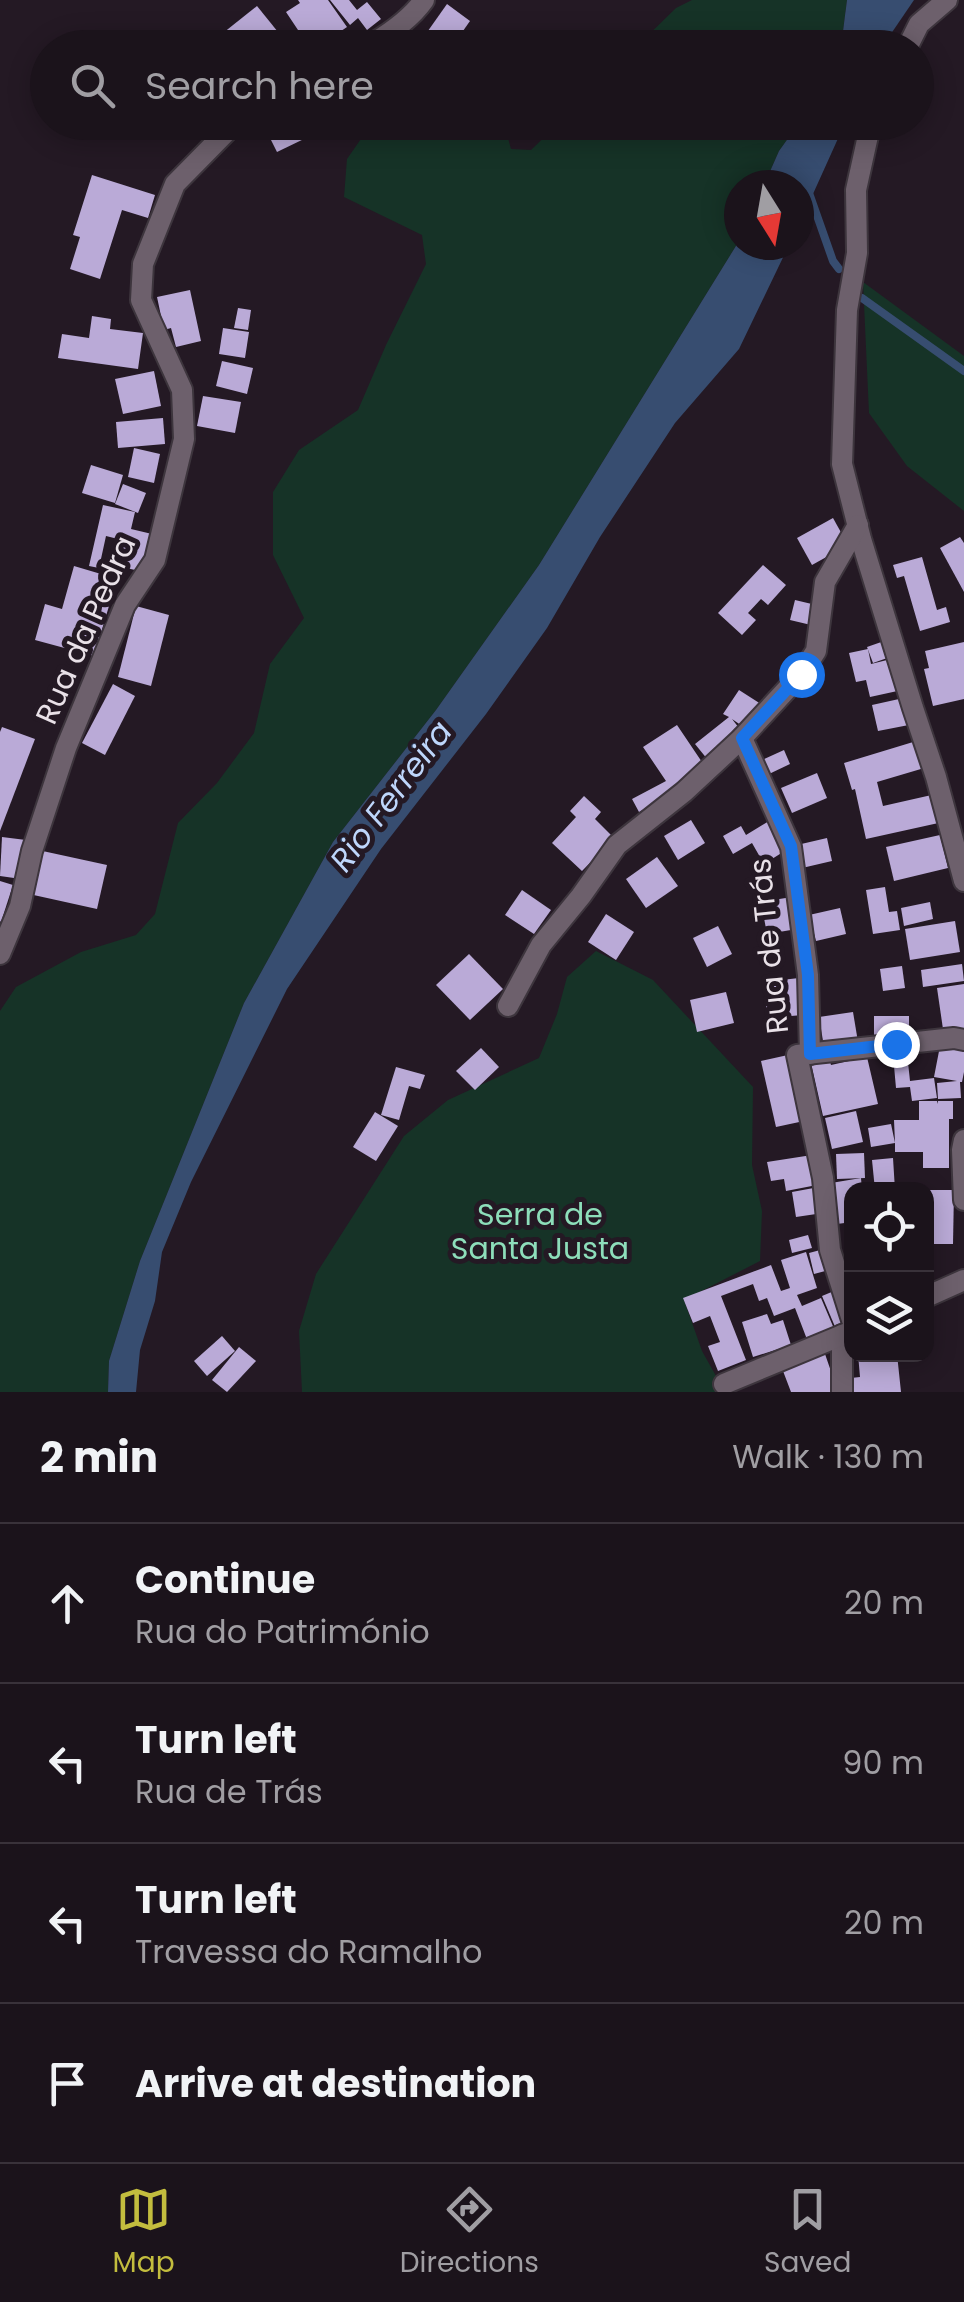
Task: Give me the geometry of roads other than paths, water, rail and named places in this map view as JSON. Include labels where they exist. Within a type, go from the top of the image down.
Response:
[{"type":"street","points":[[392,30],[424,0]]},
{"type":"street","points":[[916,30],[947,0]]},
{"type":"street","name":"Rua da Pedra","points":[[0,954],[20,906],[32,851],[66,748],[125,605],[155,560],[184,439],[182,390],[141,300],[143,264],[175,184],[218,140]]},
{"type":"street","points":[[868,140],[856,190],[857,253],[847,310],[842,464],[964,880]]},
{"type":"street","points":[[508,1006],[541,946],[617,845],[684,792],[742,738],[801,674],[816,650],[825,582],[858,525]]},
{"type":"street","name":"Rua de Trás","points":[[742,738],[791,846],[808,975],[810,1054],[798,1055],[844,1311]]},
{"type":"street","points":[[810,1054],[964,1040]]},
{"type":"street","points":[[964,1140],[964,1200]]},
{"type":"street","points":[[934,1293],[964,1280]]},
{"type":"street","points":[[724,1384],[844,1331]]},
{"type":"street","name":"Rua de Trás","points":[[842,1392],[845,1362]]},
{"type":"water","points":[[847,0],[914,0],[894,30],[843,30]]},
{"type":"water","points":[[787,140],[837,140],[814,192],[814,170],[771,170]]},
{"type":"water","name":"Rio Ferreira","points":[[727,260],[782,260],[739,349],[675,423],[600,537],[547,628],[381,849],[287,989],[191,1182],[162,1252],[155,1301],[140,1350],[136,1392],[108,1392],[109,1361],[140,1261],[244,1003],[333,842],[436,710],[539,565]]},
{"type":"waterway","points":[[814,207],[839,269]]},
{"type":"waterway","points":[[862,298],[964,371]]},
{"type":"park label","name":"Serra de Santa Justa","points":[[540,1232]]}]
